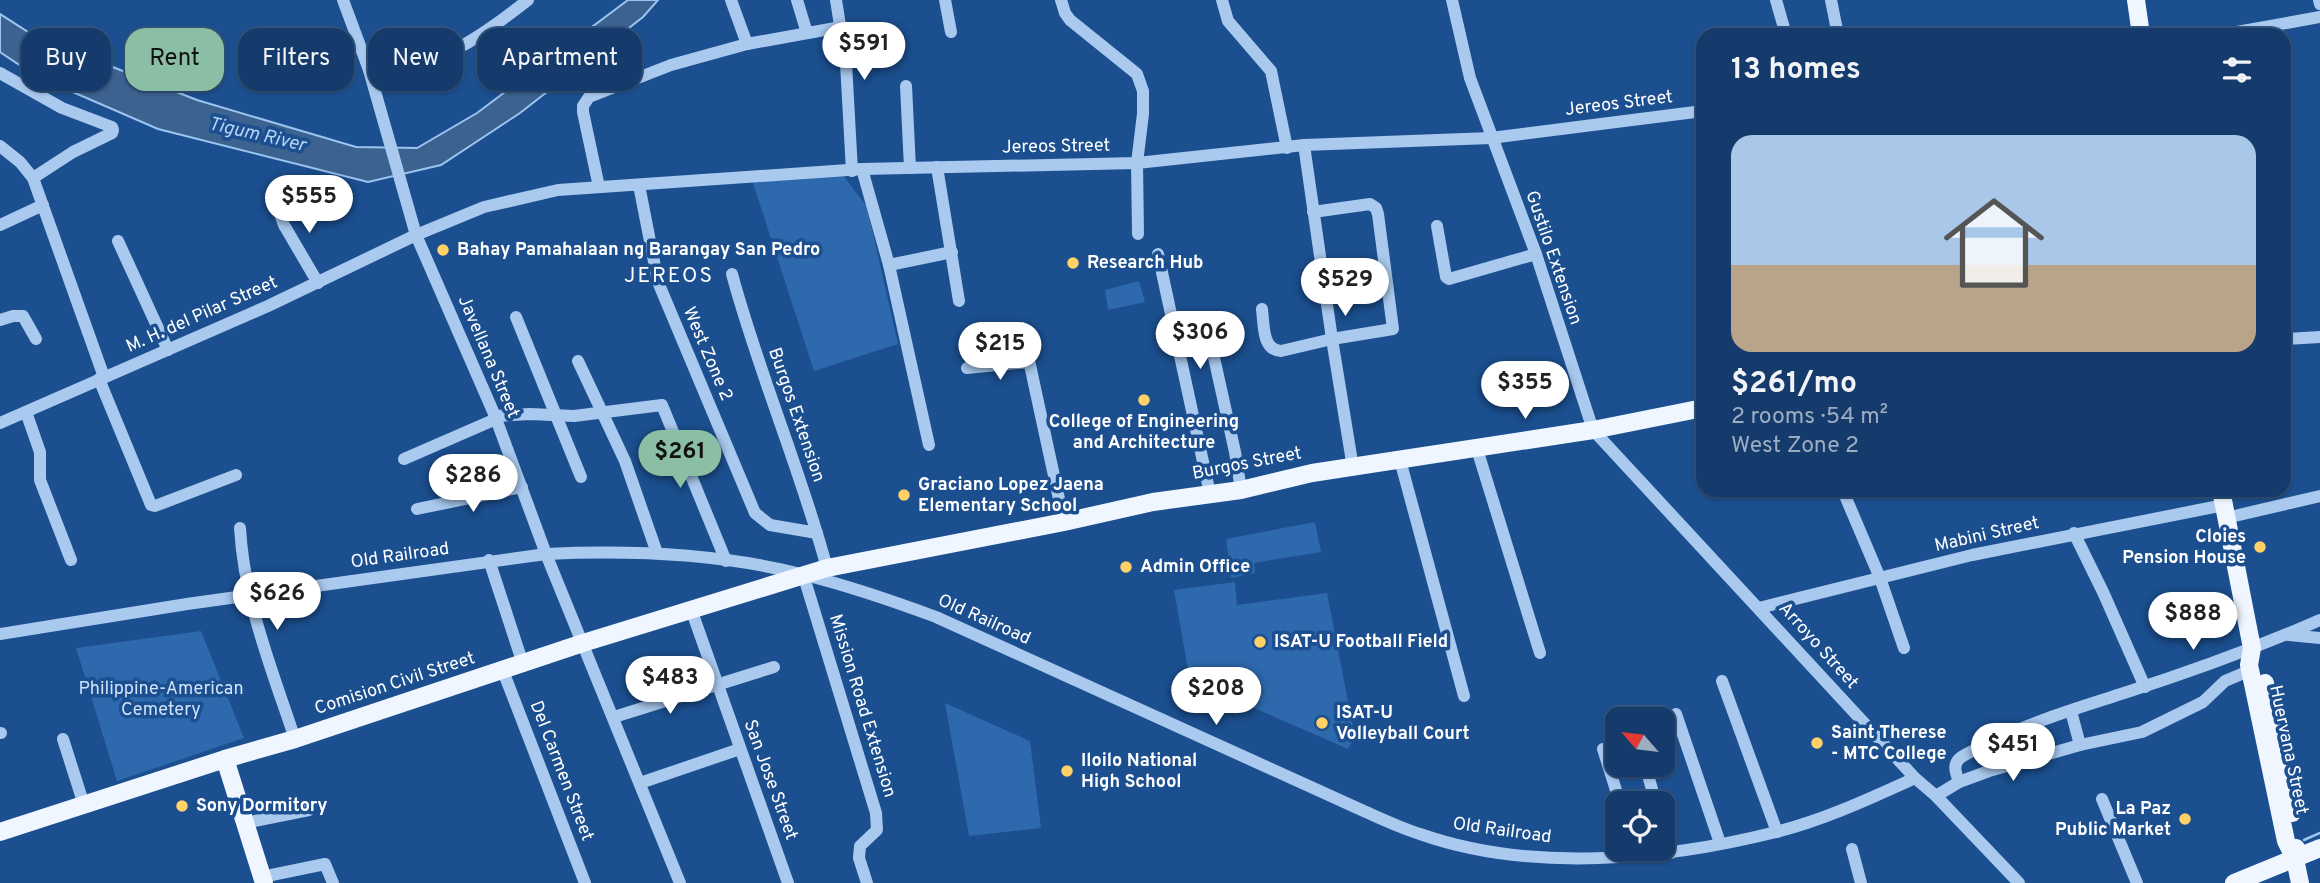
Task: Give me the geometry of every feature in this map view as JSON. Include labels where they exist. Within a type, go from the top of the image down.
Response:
[{"type":"main road","points":[[2136,0],[2140,28]]},
{"type":"main road","name":"Burgos Street","points":[[803,574],[1153,502],[1241,490],[1312,473],[1593,430],[1696,409]]},
{"type":"main road","name":"Huervana Street","points":[[2223,504],[2252,648],[2249,665],[2286,841],[2295,859]]},
{"type":"main road","name":"Comision Civil Street","points":[[0,832],[803,574]]},
{"type":"main road","name":"Huervana Street","points":[[2252,648],[2260,660],[2284,769],[2296,838],[2295,859],[2300,883]]},
{"type":"main road","points":[[225,759],[263,880]]},
{"type":"main road","points":[[2234,883],[2320,848]]},
{"type":"street","name":"Javellana Street","points":[[343,0],[368,70]]},
{"type":"street","points":[[463,45],[491,28],[528,0]]},
{"type":"street","points":[[731,0],[747,44]]},
{"type":"street","points":[[797,0],[807,33]]},
{"type":"street","points":[[836,0],[846,63],[857,170],[889,265],[929,445]]},
{"type":"street","points":[[945,0],[951,32]]},
{"type":"street","points":[[1061,0],[1070,20],[1137,74],[1143,91],[1137,163],[1138,234]]},
{"type":"street","points":[[1222,0],[1228,22],[1271,71],[1287,148]]},
{"type":"street","name":"Gustilo Extension","points":[[1452,0],[1470,78],[1536,254],[1593,430]]},
{"type":"street","points":[[1776,0],[1784,28]]},
{"type":"street","points":[[1831,0],[1837,28]]},
{"type":"street","points":[[2257,28],[2320,16]]},
{"type":"street","points":[[599,187],[583,112],[585,101],[589,97],[671,65],[747,44],[841,27]]},
{"type":"street","points":[[846,63],[897,55]]},
{"type":"street","points":[[0,73],[38,96],[113,130],[33,178]]},
{"type":"street","points":[[906,86],[910,168]]},
{"type":"street","name":"Javellana Street","points":[[374,91],[416,235],[496,418],[546,554],[680,883]]},
{"type":"street","name":"Jereos Street","points":[[416,235],[484,207],[558,190],[857,170],[1137,163],[1304,145],[1491,138],[1696,112]]},
{"type":"street","points":[[1304,145],[1312,212],[1353,468]]},
{"type":"street","points":[[0,146],[20,162],[33,178],[102,378],[152,505],[236,475]]},
{"type":"street","points":[[937,167],[959,301]]},
{"type":"street","name":"West Zone 2","points":[[639,185],[658,282],[755,513],[770,525],[817,533]]},
{"type":"street","points":[[274,198],[284,225],[318,283]]},
{"type":"street","points":[[1262,309],[1267,343],[1274,351],[1393,329],[1376,208],[1370,204],[1312,212]]},
{"type":"street","points":[[0,225],[43,205]]},
{"type":"street","points":[[1437,226],[1446,276],[1449,279],[1536,254]]},
{"type":"street","name":"M. H. del Pilar Street","points":[[2,418],[26,412],[168,350],[318,283],[416,235]]},
{"type":"street","points":[[118,241],[168,350]]},
{"type":"street","points":[[889,265],[952,252]]},
{"type":"street","points":[[1158,254],[1210,494]]},
{"type":"street","name":"Burgos Extension","points":[[732,274],[827,568]]},
{"type":"street","points":[[0,320],[23,316],[36,339]]},
{"type":"street","points":[[516,317],[581,477]]},
{"type":"street","points":[[1023,328],[1064,522]]},
{"type":"street","points":[[2291,338],[2320,337]]},
{"type":"street","points":[[1213,352],[1241,490]]},
{"type":"street","points":[[578,362],[625,461],[657,553]]},
{"type":"street","points":[[967,368],[1029,362]]},
{"type":"street","points":[[404,459],[496,418],[530,414],[603,413],[662,405],[726,561]]},
{"type":"street","points":[[26,412],[40,452],[40,480],[71,560]]},
{"type":"street","name":"Arroyo Street","points":[[1593,430],[1915,778],[1936,796],[2019,883]]},
{"type":"street","points":[[1477,449],[1540,653]]},
{"type":"street","points":[[1400,460],[1464,696]]},
{"type":"street","points":[[417,509],[522,487]]},
{"type":"street","name":"Mabini Street","points":[[1759,608],[2074,533],[2223,504],[2320,496]]},
{"type":"street","points":[[1846,498],[1880,578],[1904,648]]},
{"type":"street","points":[[240,528],[242,564],[248,595],[295,739]]},
{"type":"street","points":[[2074,533],[2145,687]]},
{"type":"street","name":"Old Railroad","points":[[0,634],[248,595],[546,554],[657,553],[726,561],[803,574],[936,617],[1421,835],[1461,845],[1536,856],[1605,854]]},
{"type":"street","points":[[489,561],[523,664]]},
{"type":"street","name":"Mission Road Extension","points":[[803,574],[876,813],[877,830],[860,846],[859,858],[867,883]]},
{"type":"street","name":"San Jose Street","points":[[691,609],[788,883]]},
{"type":"street","points":[[1959,782],[1954,770],[1961,757],[2044,719],[2145,687],[2320,620]]},
{"type":"street","points":[[2286,635],[2320,638]]},
{"type":"street","points":[[614,717],[774,667]]},
{"type":"street","points":[[1936,796],[1959,782],[2080,746],[2142,732],[2162,724],[2203,702],[2225,681],[2251,670]]},
{"type":"street","name":"Del Carmen Street","points":[[503,671],[585,883]]},
{"type":"street","points":[[1722,681],[1777,832]]},
{"type":"street","points":[[2071,711],[2080,746]]},
{"type":"street","points":[[1676,714],[1720,843]]},
{"type":"street","points":[[63,739],[83,805]]},
{"type":"street","points":[[640,783],[740,749]]},
{"type":"street","points":[[1603,749],[1616,791]]},
{"type":"street","name":"Old Railroad","points":[[1675,852],[1777,832],[1840,810],[1915,778]]},
{"type":"street","points":[[2102,799],[2137,883]]},
{"type":"street","points":[[245,822],[309,810]]},
{"type":"street","points":[[1852,849],[1861,883]]},
{"type":"street","points":[[263,880],[326,864],[333,883]]},
{"type":"green space","points":[[839,170],[867,207],[898,344],[814,371],[752,180]]},
{"type":"green space","points":[[1139,281],[1145,302],[1108,310],[1105,290]]},
{"type":"green space","points":[[1315,522],[1321,552],[1254,563],[1255,573],[1231,578],[1226,539]]},
{"type":"green space","points":[[1235,582],[1237,605],[1327,593],[1355,737],[1348,749],[1213,690],[1191,687],[1174,590]]},
{"type":"green space","name":"Philippine-American Cemetery","points":[[201,631],[244,738],[117,781],[76,648]]},
{"type":"green space","points":[[945,703],[1030,741],[1041,828],[969,836]]},
{"type":"water","points":[[628,0],[658,0],[629,28],[591,28]]},
{"type":"water","points":[[0,14],[22,28],[21,66],[0,52]]},
{"type":"water","name":"Tigum River","points":[[111,66],[125,72],[125,91],[174,91],[356,147],[417,148],[477,113],[506,91],[548,91],[441,165],[368,182],[158,129],[71,91],[111,91]]},
{"type":"waterway","points":[[2304,840],[2320,833]]},
{"type":"place","name":"Bahay Pamahalaan ng Barangay San Pedro","points":[[443,250]]},
{"type":"place","name":"Research Hub","points":[[1073,263]]},
{"type":"place","name":"College of Engineering and Architecture","points":[[1144,400]]},
{"type":"place","name":"Graciano Lopez Jaena Elementary School","points":[[904,495]]},
{"type":"place","name":"Cloies Pension House","points":[[2260,547]]},
{"type":"place","name":"Admin Office","points":[[1126,567]]},
{"type":"place","name":"ISAT-U Football Field","points":[[1260,642]]},
{"type":"place","name":"ISAT-U Volleyball Court","points":[[1322,723]]},
{"type":"place","name":"Saint Therese - MTC College","points":[[1817,743]]},
{"type":"place","name":"Iloilo National High School","points":[[1067,771]]},
{"type":"place","name":"Sony Dormitory","points":[[182,806]]},
{"type":"place","name":"La Paz Public Market","points":[[2185,819]]},
{"type":"district","name":"JEREOS","points":[[669,276]]}]
